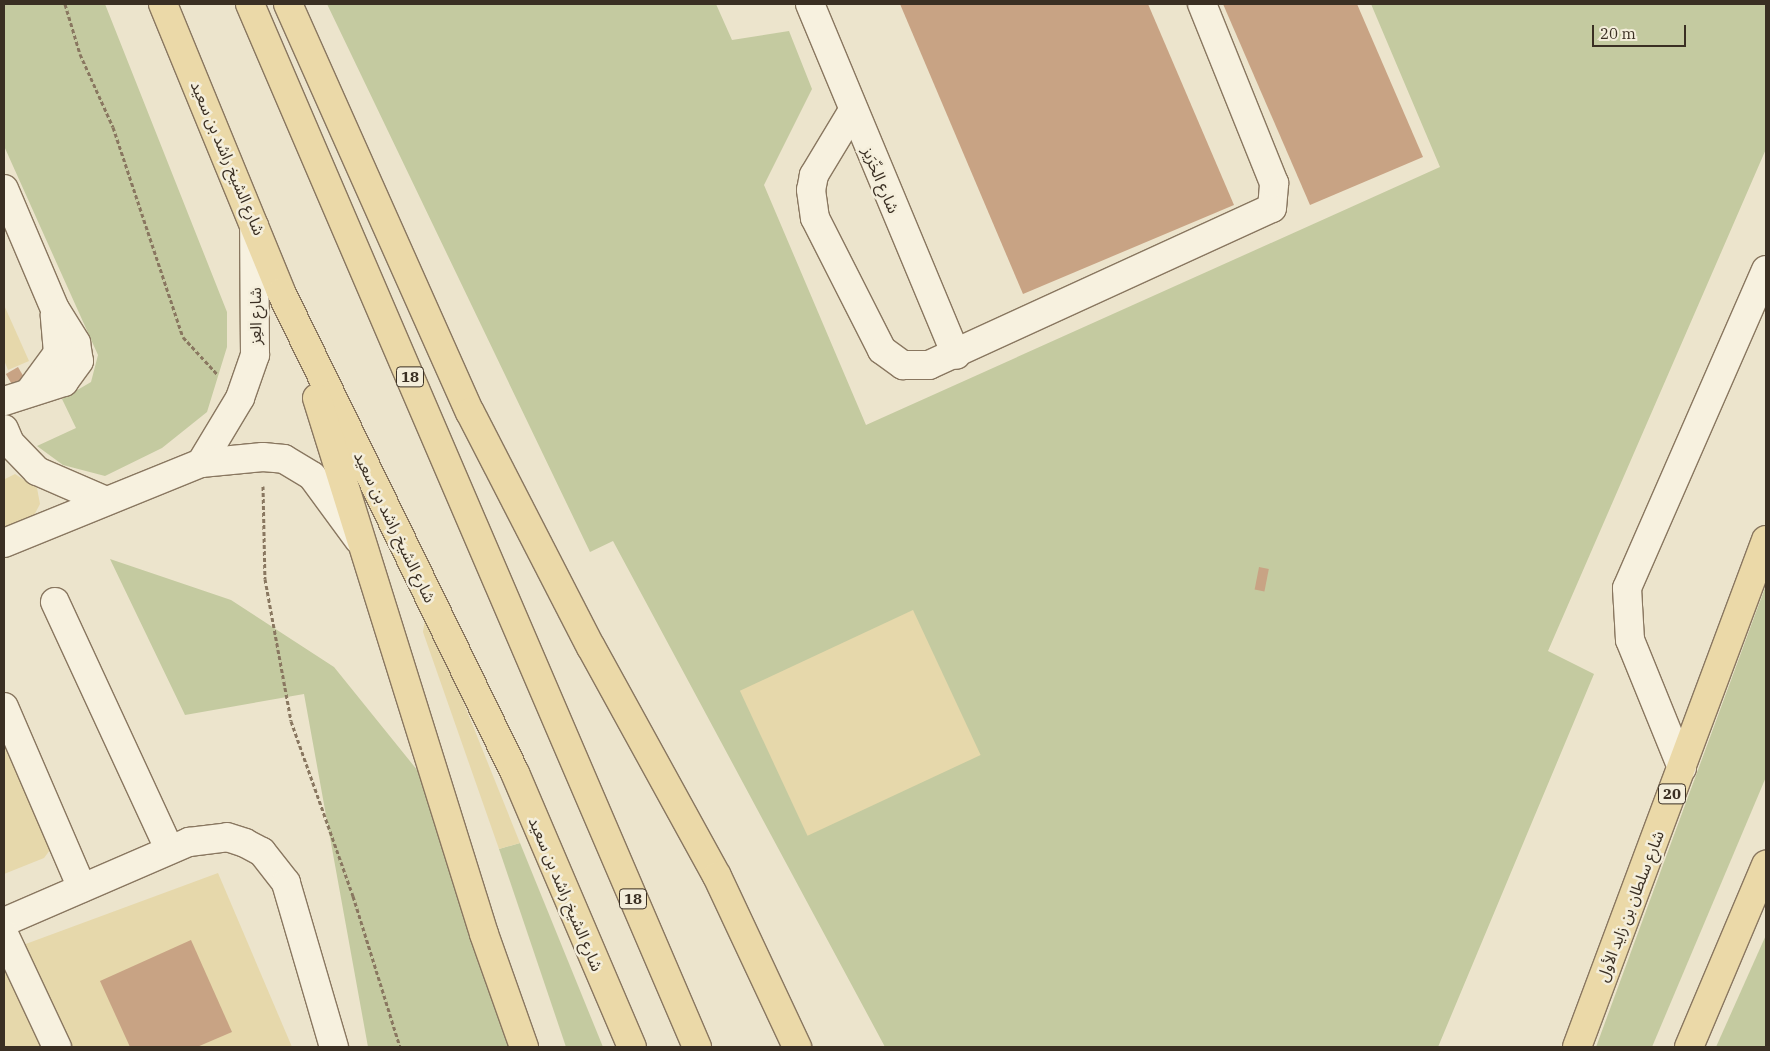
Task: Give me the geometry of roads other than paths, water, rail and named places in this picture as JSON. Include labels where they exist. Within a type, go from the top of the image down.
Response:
[{"type":"main road","name":"شارع الشيخ راشد بن سعيد","points":[[163,4],[254,215],[282,292],[514,773],[632,1047]]},
{"type":"main road","name":"18","points":[[250,4],[697,1047]]},
{"type":"main road","points":[[288,4],[470,412],[591,647],[717,876],[797,1047]]},
{"type":"main road","points":[[282,292],[368,551],[484,934],[524,1047]]},
{"type":"main road","name":"شارع سلطان بن زايد الأول","points":[[1577,1047],[1766,540]]},
{"type":"main road","points":[[1689,1047],[1766,865]]},
{"type":"street","name":"شارع الخّرَيز","points":[[810,4],[852,112],[956,355]]},
{"type":"street","points":[[852,112],[814,175],[811,197],[815,218],[882,350],[903,365],[916,367],[956,355],[1272,208],[1274,183],[1202,4]]},
{"type":"street","points":[[4,189],[55,309],[58,353],[30,391],[4,401]]},
{"type":"street","name":"شارع العِز","points":[[201,463],[240,398],[255,355],[254,215]]},
{"type":"street","points":[[1682,768],[1630,640],[1628,588],[1766,270]]},
{"type":"street","points":[[4,429],[10,443],[37,471],[106,501]]},
{"type":"street","points":[[4,543],[201,463],[263,457],[284,459],[312,476],[368,551]]},
{"type":"street","points":[[55,602],[169,849]]},
{"type":"street","points":[[4,707],[82,888]]},
{"type":"street","points":[[4,922],[169,849],[208,837],[227,838],[262,852],[276,866],[286,883],[334,1047]]},
{"type":"street","points":[[4,934],[57,1047]]}]
